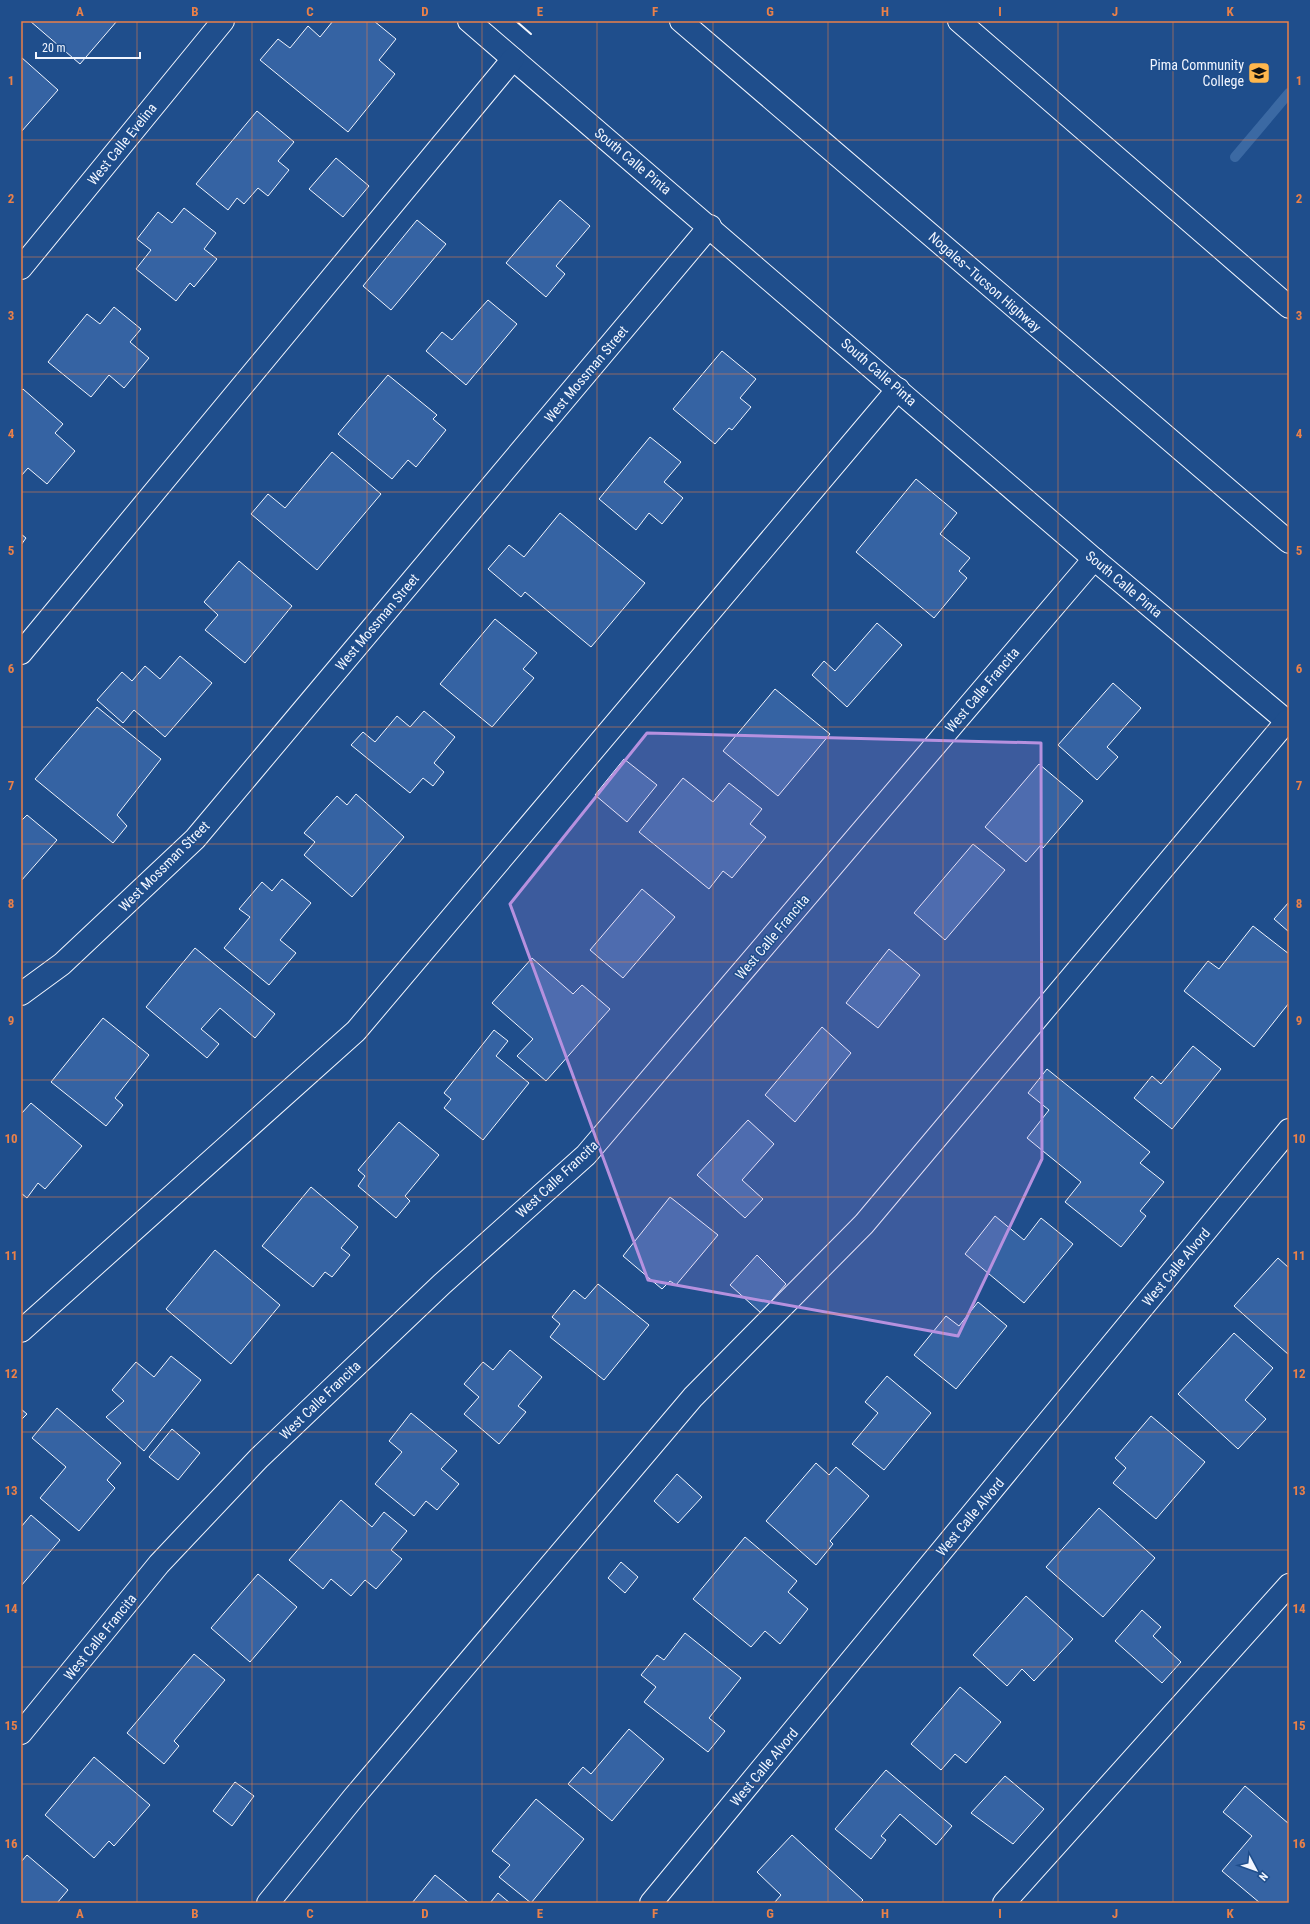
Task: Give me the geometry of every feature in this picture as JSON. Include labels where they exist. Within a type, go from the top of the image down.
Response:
[{"type":"main road","name":"West Calle Evelina","points":[[21,268],[223,21]]},
{"type":"main road","name":"South Calle Pinta","points":[[469,21],[710,226],[1094,559],[1288,722]]},
{"type":"main road","name":"Nogales–Tucson Highway","points":[[681,21],[1289,542]]},
{"type":"main road","points":[[959,21],[1289,307]]},
{"type":"main road","points":[[21,652],[513,59]]},
{"type":"main road","name":"West Mossman Street","points":[[21,994],[62,964],[195,839],[710,226]]},
{"type":"main road","points":[[21,1331],[356,1030],[898,389]]},
{"type":"main road","name":"West Calle Francita","points":[[21,1733],[159,1564],[259,1458],[442,1284],[586,1155],[1094,559]]},
{"type":"main road","points":[[268,1903],[354,1797],[693,1397],[864,1224],[1288,722]]},
{"type":"main road","name":"West Calle Alvord","points":[[651,1903],[1289,1130]]},
{"type":"main road","points":[[1004,1903],[1289,1585]]},
{"type":"highlighted area","points":[[647,733],[1041,743],[1042,1159],[958,1336],[648,1280],[510,904]]},
{"type":"building","points":[[30,21],[117,21],[80,64]]},
{"type":"building","points":[[333,21],[374,21],[396,39],[379,60],[395,74],[348,132],[260,60],[278,39],[290,48],[308,26],[320,37]]},
{"type":"building","points":[[21,57],[58,90],[21,132]]},
{"type":"building","points":[[257,111],[294,142],[278,161],[289,170],[268,196],[258,188],[244,204],[237,198],[228,210],[196,184]]},
{"type":"building","points":[[336,158],[369,186],[343,217],[309,189]]},
{"type":"building","points":[[560,200],[590,226],[556,266],[565,274],[546,297],[506,263]]},
{"type":"building","points":[[184,208],[216,233],[204,249],[217,259],[194,287],[190,283],[176,301],[136,269],[151,250],[137,239],[158,212],[172,223]]},
{"type":"building","points":[[417,220],[446,244],[391,310],[363,286]]},
{"type":"building","points":[[488,300],[517,324],[466,385],[426,351],[442,332],[452,340]]},
{"type":"building","points":[[114,307],[141,329],[130,342],[149,358],[124,388],[109,375],[91,397],[48,362],[87,314],[100,324]]},
{"type":"building","points":[[722,351],[756,379],[740,398],[751,407],[732,430],[729,428],[715,444],[673,409]]},
{"type":"building","points":[[388,375],[437,415],[433,419],[446,430],[416,467],[408,460],[392,479],[338,434]]},
{"type":"building","points":[[23,389],[63,424],[55,433],[75,451],[47,484],[28,468],[21,476],[21,391]]},
{"type":"building","points":[[650,437],[681,462],[664,482],[683,498],[662,524],[649,513],[636,530],[599,499]]},
{"type":"building","points":[[332,452],[381,494],[317,570],[251,514],[268,494],[285,508]]},
{"type":"building","points":[[916,479],[957,513],[940,534],[970,558],[959,571],[967,578],[934,618],[856,552]]},
{"type":"building","points":[[560,513],[645,583],[591,647],[525,592],[521,597],[488,569],[509,545],[524,557]]},
{"type":"building","points":[[21,534],[26,538],[21,545]]},
{"type":"building","points":[[239,561],[292,606],[245,663],[205,630],[218,615],[204,602]]},
{"type":"building","points":[[495,619],[537,653],[523,669],[534,678],[492,727],[440,684]]},
{"type":"building","points":[[877,623],[902,645],[847,707],[812,675],[824,661],[835,671]]},
{"type":"building","points":[[180,656],[212,683],[165,737],[134,710],[123,723],[97,700],[122,672],[132,681],[145,666],[160,679]]},
{"type":"building","points":[[1113,683],[1141,708],[1107,747],[1118,757],[1097,780],[1058,745]]},
{"type":"building","points":[[775,689],[830,734],[778,796],[723,751]]},
{"type":"building","points":[[97,707],[161,759],[117,815],[127,826],[113,843],[35,779]]},
{"type":"building","points":[[424,711],[455,737],[434,763],[444,772],[433,786],[423,778],[410,793],[351,745],[363,732],[375,742],[397,716],[410,727]]},
{"type":"building","points":[[624,759],[657,785],[627,822],[595,795]]},
{"type":"building","points":[[1039,764],[1083,801],[1043,848],[1041,845],[1026,862],[985,827]]},
{"type":"building","points":[[683,778],[713,802],[729,783],[762,809],[750,824],[766,837],[732,878],[723,871],[709,889],[639,832]]},
{"type":"building","points":[[356,794],[404,837],[352,897],[304,855],[315,842],[304,833],[337,796],[347,805]]},
{"type":"building","points":[[27,815],[57,840],[21,881],[21,821]]},
{"type":"building","points":[[973,844],[1005,870],[945,940],[914,913]]},
{"type":"building","points":[[282,879],[311,903],[280,940],[296,953],[269,985],[224,948],[250,917],[239,909],[262,882],[272,891]]},
{"type":"building","points":[[642,889],[675,917],[623,978],[590,950]]},
{"type":"building","points":[[1289,902],[1289,932],[1274,919]]},
{"type":"building","points":[[1253,926],[1289,954],[1289,1003],[1254,1047],[1184,991],[1208,961],[1219,969]]},
{"type":"building","points":[[195,948],[275,1014],[255,1038],[220,1008],[201,1029],[219,1044],[207,1058],[146,1007]]},
{"type":"building","points":[[889,949],[920,975],[878,1028],[846,1003]]},
{"type":"building","points":[[532,958],[573,994],[582,985],[610,1009],[546,1081],[517,1056],[533,1039],[492,1003]]},
{"type":"building","points":[[103,1018],[149,1055],[115,1098],[123,1105],[106,1126],[51,1082]]},
{"type":"building","points":[[822,1027],[851,1053],[795,1122],[765,1095]]},
{"type":"building","points":[[494,1030],[508,1041],[496,1056],[529,1083],[483,1140],[444,1108],[451,1099],[444,1093]]},
{"type":"building","points":[[1193,1046],[1221,1069],[1172,1129],[1134,1098],[1152,1076],[1161,1084]]},
{"type":"building","points":[[1047,1069],[1150,1152],[1140,1163],[1164,1182],[1140,1211],[1146,1216],[1121,1247],[1065,1202],[1081,1182],[1027,1138],[1049,1110],[1028,1093]]},
{"type":"building","points":[[31,1103],[82,1146],[45,1189],[38,1183],[27,1198],[21,1193],[21,1114]]},
{"type":"building","points":[[748,1120],[774,1144],[742,1180],[763,1199],[745,1218],[697,1175]]},
{"type":"building","points":[[399,1122],[439,1155],[405,1196],[410,1201],[396,1218],[358,1186],[365,1176],[358,1170]]},
{"type":"building","points":[[311,1187],[358,1227],[341,1248],[350,1255],[332,1277],[325,1272],[313,1287],[262,1246]]},
{"type":"building","points":[[670,1197],[718,1235],[676,1285],[670,1281],[662,1289],[623,1256]]},
{"type":"building","points":[[995,1216],[1024,1240],[1041,1218],[1073,1244],[1024,1303],[965,1254]]},
{"type":"building","points":[[215,1250],[280,1305],[231,1364],[166,1309]]},
{"type":"building","points":[[757,1255],[786,1284],[761,1313],[730,1285]]},
{"type":"building","points":[[1278,1258],[1289,1268],[1289,1355],[1234,1306]]},
{"type":"building","points":[[598,1284],[649,1325],[604,1380],[550,1337],[560,1324],[552,1317],[574,1290],[585,1299]]},
{"type":"building","points":[[978,1302],[1007,1326],[956,1389],[914,1355],[946,1316],[959,1326]]},
{"type":"building","points":[[1234,1333],[1273,1368],[1245,1400],[1266,1419],[1238,1449],[1178,1394]]},
{"type":"building","points":[[510,1350],[542,1377],[518,1406],[526,1412],[499,1444],[464,1414],[479,1397],[464,1384],[483,1362],[493,1370]]},
{"type":"building","points":[[171,1356],[201,1380],[144,1451],[106,1417],[124,1401],[112,1390],[136,1362],[154,1377]]},
{"type":"building","points":[[887,1376],[931,1413],[884,1470],[852,1444],[878,1413],[865,1402]]},
{"type":"building","points":[[57,1408],[121,1463],[107,1480],[115,1488],[79,1531],[40,1498],[66,1467],[32,1438]]},
{"type":"building","points":[[21,1409],[27,1414],[21,1420]]},
{"type":"building","points":[[411,1413],[457,1451],[441,1469],[459,1484],[437,1510],[426,1501],[414,1516],[375,1484],[402,1452],[389,1441]]},
{"type":"building","points":[[1151,1416],[1205,1462],[1156,1519],[1113,1483],[1126,1468],[1115,1458]]},
{"type":"building","points":[[172,1429],[200,1453],[178,1480],[149,1457]]},
{"type":"building","points":[[816,1463],[829,1475],[836,1467],[869,1496],[830,1541],[833,1544],[816,1565],[766,1521]]},
{"type":"building","points":[[677,1474],[702,1497],[678,1523],[654,1501]]},
{"type":"building","points":[[341,1500],[372,1527],[384,1512],[407,1531],[391,1550],[402,1559],[376,1589],[365,1580],[351,1596],[331,1579],[323,1589],[289,1560]]},
{"type":"building","points":[[1099,1508],[1155,1558],[1103,1617],[1046,1567]]},
{"type":"building","points":[[31,1515],[60,1540],[21,1586],[21,1527]]},
{"type":"building","points":[[745,1537],[797,1581],[788,1592],[808,1609],[780,1644],[765,1631],[751,1647],[693,1599]]},
{"type":"building","points":[[621,1562],[638,1577],[625,1593],[608,1578]]},
{"type":"building","points":[[258,1574],[297,1607],[250,1662],[211,1628]]},
{"type":"building","points":[[1026,1596],[1073,1639],[1034,1681],[1022,1669],[1007,1686],[973,1655]]},
{"type":"building","points":[[1142,1610],[1161,1627],[1153,1636],[1181,1662],[1162,1683],[1115,1641]]},
{"type":"building","points":[[685,1633],[741,1678],[709,1718],[725,1731],[708,1752],[644,1702],[656,1687],[641,1675],[657,1655],[664,1660]]},
{"type":"building","points":[[194,1654],[225,1680],[174,1741],[179,1746],[164,1764],[127,1733]]},
{"type":"building","points":[[960,1687],[1001,1722],[966,1763],[955,1754],[941,1770],[911,1744]]},
{"type":"building","points":[[629,1729],[664,1759],[612,1821],[568,1784],[583,1767],[591,1774]]},
{"type":"building","points":[[94,1757],[150,1805],[114,1846],[109,1841],[94,1858],[45,1815]]},
{"type":"building","points":[[886,1770],[952,1826],[936,1845],[900,1814],[881,1836],[886,1840],[871,1859],[835,1829]]},
{"type":"building","points":[[1005,1776],[1044,1809],[1013,1844],[971,1813]]},
{"type":"building","points":[[235,1782],[254,1796],[232,1826],[213,1811]]},
{"type":"building","points":[[1245,1786],[1289,1824],[1289,1903],[1260,1903],[1222,1871],[1252,1836],[1223,1812]]},
{"type":"building","points":[[536,1799],[584,1839],[531,1903],[499,1877],[510,1865],[492,1851]]},
{"type":"building","points":[[792,1835],[863,1900],[860,1903],[774,1903],[781,1895],[757,1872]]},
{"type":"building","points":[[27,1855],[68,1890],[57,1903],[21,1903],[21,1862]]},
{"type":"building","points":[[435,1875],[469,1903],[412,1903]]},
{"type":"building","points":[[498,1893],[510,1903],[490,1903]]},
{"type":"waterway","points":[[1235,157],[1289,93]]},
{"type":"wall","points":[[516,21],[531,34]]},
{"type":"place","name":"Pima Community College","points":[[1259,73]]}]
